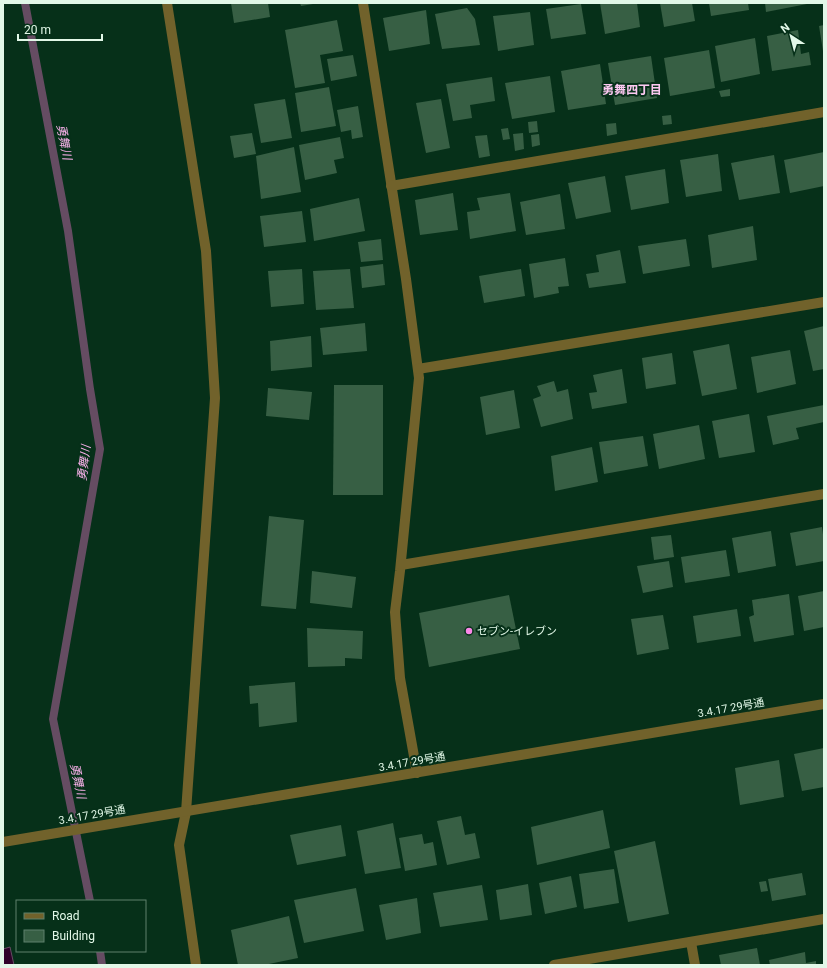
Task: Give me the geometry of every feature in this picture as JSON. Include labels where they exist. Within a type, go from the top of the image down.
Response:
[{"type":"street","points":[[167,3],[206,251],[215,398],[186,812],[179,845],[196,965]]},
{"type":"street","points":[[363,3],[406,279],[419,378],[395,612],[400,678],[417,773]]},
{"type":"street","points":[[391,186],[824,112]]},
{"type":"street","points":[[418,369],[824,302]]},
{"type":"street","points":[[400,565],[824,494]]},
{"type":"street","name":"3.4.17 29号通","points":[[3,842],[824,704]]},
{"type":"street","points":[[554,965],[824,919]]},
{"type":"street","points":[[691,942],[695,965]]},
{"type":"shaded area","points":[[10,947],[14,965],[3,965],[3,949]]},
{"type":"building","points":[[231,3],[268,3],[270,17],[234,23]]},
{"type":"building","points":[[300,3],[313,3],[313,4],[301,6]]},
{"type":"building","points":[[600,3],[637,3],[640,27],[605,34]]},
{"type":"building","points":[[660,3],[692,3],[695,21],[664,27]]},
{"type":"building","points":[[709,3],[748,3],[749,10],[711,16]]},
{"type":"building","points":[[765,3],[807,3],[807,4],[766,12]]},
{"type":"building","points":[[581,4],[586,34],[551,39],[546,9]]},
{"type":"building","points":[[467,8],[475,19],[480,45],[442,49],[435,14]]},
{"type":"building","points":[[426,10],[430,44],[389,51],[383,18]]},
{"type":"building","points":[[530,12],[534,45],[498,51],[493,16]]},
{"type":"building","points":[[337,20],[343,51],[320,55],[325,83],[295,88],[285,30]]},
{"type":"building","points":[[824,25],[824,51],[823,51],[819,26]]},
{"type":"building","points":[[798,30],[801,54],[809,52],[811,65],[772,71],[767,36]]},
{"type":"building","points":[[755,38],[760,74],[721,82],[715,46]]},
{"type":"building","points":[[709,50],[715,88],[670,96],[664,58]]},
{"type":"building","points":[[353,55],[357,76],[331,81],[327,59]]},
{"type":"building","points":[[651,56],[657,98],[615,105],[608,63]]},
{"type":"building","points":[[600,64],[606,104],[568,110],[561,71]]},
{"type":"building","points":[[550,76],[555,112],[512,119],[505,83]]},
{"type":"building","points":[[492,77],[495,101],[470,105],[472,118],[453,121],[446,84]]},
{"type":"building","points":[[329,87],[336,126],[301,132],[295,93]]},
{"type":"building","points":[[730,89],[730,96],[721,97],[719,91]]},
{"type":"building","points":[[285,99],[292,138],[261,143],[254,104]]},
{"type":"building","points":[[441,99],[450,148],[426,153],[416,103]]},
{"type":"building","points":[[358,106],[363,137],[352,139],[351,130],[341,132],[337,110]]},
{"type":"building","points":[[671,115],[672,124],[663,125],[662,116]]},
{"type":"building","points":[[537,121],[538,132],[529,133],[528,122]]},
{"type":"building","points":[[616,123],[617,134],[607,136],[606,124]]},
{"type":"building","points":[[508,128],[510,139],[503,140],[501,129]]},
{"type":"building","points":[[252,133],[256,154],[234,158],[230,136]]},
{"type":"building","points":[[523,133],[524,149],[515,151],[513,134]]},
{"type":"building","points":[[539,134],[540,145],[532,147],[531,135]]},
{"type":"building","points":[[487,135],[490,156],[479,158],[475,136]]},
{"type":"building","points":[[340,137],[344,158],[334,160],[337,173],[305,180],[299,145]]},
{"type":"building","points":[[294,147],[301,192],[261,199],[256,156]]},
{"type":"building","points":[[824,152],[824,186],[790,193],[784,160]]},
{"type":"building","points":[[718,154],[722,191],[686,197],[680,160]]},
{"type":"building","points":[[774,155],[780,193],[739,200],[731,163]]},
{"type":"building","points":[[665,169],[669,203],[631,210],[625,176]]},
{"type":"building","points":[[605,176],[611,212],[576,219],[568,183]]},
{"type":"building","points":[[453,193],[458,230],[420,235],[415,200]]},
{"type":"building","points":[[510,193],[516,231],[470,239],[467,212],[480,210],[477,198]]},
{"type":"building","points":[[560,194],[565,229],[526,235],[520,202]]},
{"type":"building","points":[[359,198],[365,231],[314,241],[310,209]]},
{"type":"building","points":[[302,211],[306,242],[264,247],[260,216]]},
{"type":"building","points":[[753,226],[757,260],[712,268],[708,235]]},
{"type":"building","points":[[381,239],[383,260],[361,262],[358,242]]},
{"type":"building","points":[[686,239],[690,266],[643,274],[638,246]]},
{"type":"building","points":[[620,250],[626,283],[589,288],[586,274],[599,272],[596,255]]},
{"type":"building","points":[[565,258],[569,286],[558,287],[559,293],[534,298],[529,264]]},
{"type":"building","points":[[383,264],[385,285],[362,288],[360,267]]},
{"type":"building","points":[[302,269],[304,304],[271,307],[268,271]]},
{"type":"building","points":[[350,269],[354,308],[316,310],[313,271]]},
{"type":"building","points":[[521,269],[525,296],[484,303],[479,276]]},
{"type":"building","points":[[365,323],[367,351],[323,355],[320,328]]},
{"type":"building","points":[[824,326],[824,369],[813,371],[804,331]]},
{"type":"building","points":[[311,336],[312,367],[271,371],[270,341]]},
{"type":"building","points":[[729,344],[737,389],[702,396],[693,351]]},
{"type":"building","points":[[790,350],[796,384],[757,393],[751,357]]},
{"type":"building","points":[[672,353],[676,384],[646,389],[642,358]]},
{"type":"building","points":[[622,369],[627,403],[592,409],[589,393],[597,392],[593,375]]},
{"type":"building","points":[[554,381],[557,392],[568,389],[573,419],[541,427],[533,399],[541,396],[537,386]]},
{"type":"building","points":[[334,385],[383,385],[383,495],[333,495]]},
{"type":"building","points":[[268,388],[312,392],[309,420],[266,416]]},
{"type":"building","points":[[514,390],[520,428],[486,435],[480,397]]},
{"type":"building","points":[[824,405],[824,422],[796,428],[799,439],[773,445],[767,416]]},
{"type":"building","points":[[749,414],[755,452],[719,458],[712,421]]},
{"type":"building","points":[[699,425],[705,459],[659,469],[653,434]]},
{"type":"building","points":[[643,436],[648,466],[604,474],[599,442]]},
{"type":"building","points":[[592,447],[598,482],[555,491],[551,456]]},
{"type":"building","points":[[269,516],[304,520],[296,609],[261,606]]},
{"type":"building","points":[[822,527],[824,561],[796,566],[790,533]]},
{"type":"building","points":[[771,531],[776,566],[738,573],[732,538]]},
{"type":"building","points":[[671,535],[674,557],[654,560],[651,537]]},
{"type":"building","points":[[726,550],[730,576],[685,583],[681,557]]},
{"type":"building","points":[[669,561],[673,587],[643,593],[637,566]]},
{"type":"building","points":[[312,571],[356,577],[352,608],[310,603]]},
{"type":"building","points":[[824,591],[824,627],[804,631],[798,596]]},
{"type":"building","points":[[789,594],[794,635],[754,642],[749,617],[754,615],[752,600]]},
{"type":"building","name":"セブン-イレブン","points":[[509,595],[520,649],[429,667],[419,613]]},
{"type":"building","points":[[737,609],[741,636],[697,643],[693,616]]},
{"type":"building","points":[[663,615],[669,649],[637,655],[631,619]]},
{"type":"building","points":[[307,628],[363,631],[362,659],[345,658],[345,666],[308,667]]},
{"type":"building","points":[[295,682],[297,722],[259,727],[258,703],[250,704],[249,686]]},
{"type":"building","points":[[824,748],[824,787],[802,791],[794,754]]},
{"type":"building","points":[[779,760],[784,797],[740,805],[735,768]]},
{"type":"building","points":[[603,810],[610,848],[537,865],[531,827]]},
{"type":"building","points":[[461,816],[465,835],[475,833],[480,858],[447,865],[437,821]]},
{"type":"building","points":[[393,823],[401,868],[365,874],[357,831]]},
{"type":"building","points":[[341,825],[346,856],[297,865],[290,835]]},
{"type":"building","points":[[422,834],[424,844],[433,842],[437,865],[405,871],[399,838]]},
{"type":"building","points":[[655,841],[669,914],[628,922],[614,851]]},
{"type":"building","points":[[614,869],[619,903],[584,909],[579,874]]},
{"type":"building","points":[[802,873],[806,895],[772,901],[768,879]]},
{"type":"building","points":[[571,876],[577,907],[545,914],[539,883]]},
{"type":"building","points":[[766,881],[768,891],[761,892],[759,882]]},
{"type":"building","points":[[528,884],[532,915],[500,920],[496,890]]},
{"type":"building","points":[[482,885],[488,920],[440,927],[433,893]]},
{"type":"building","points":[[356,888],[364,931],[304,943],[294,900]]},
{"type":"building","points":[[417,898],[421,933],[386,940],[379,905]]},
{"type":"building","points":[[289,916],[298,958],[264,965],[238,965],[231,930]]},
{"type":"building","points":[[757,948],[760,965],[721,965],[719,955]]},
{"type":"building","points":[[805,952],[806,963],[816,961],[816,965],[770,965],[769,960]]},
{"type":"waterway","name":"勇舞川","points":[[25,3],[68,231],[100,449],[53,719],[90,900]]},
{"type":"waterway","name":"勇舞川","points":[[100,952],[102,965]]},
{"type":"place","name":"セブン-イレブン","points":[[469,631]]},
{"type":"district","name":"勇舞四丁目","points":[[632,90]]}]
